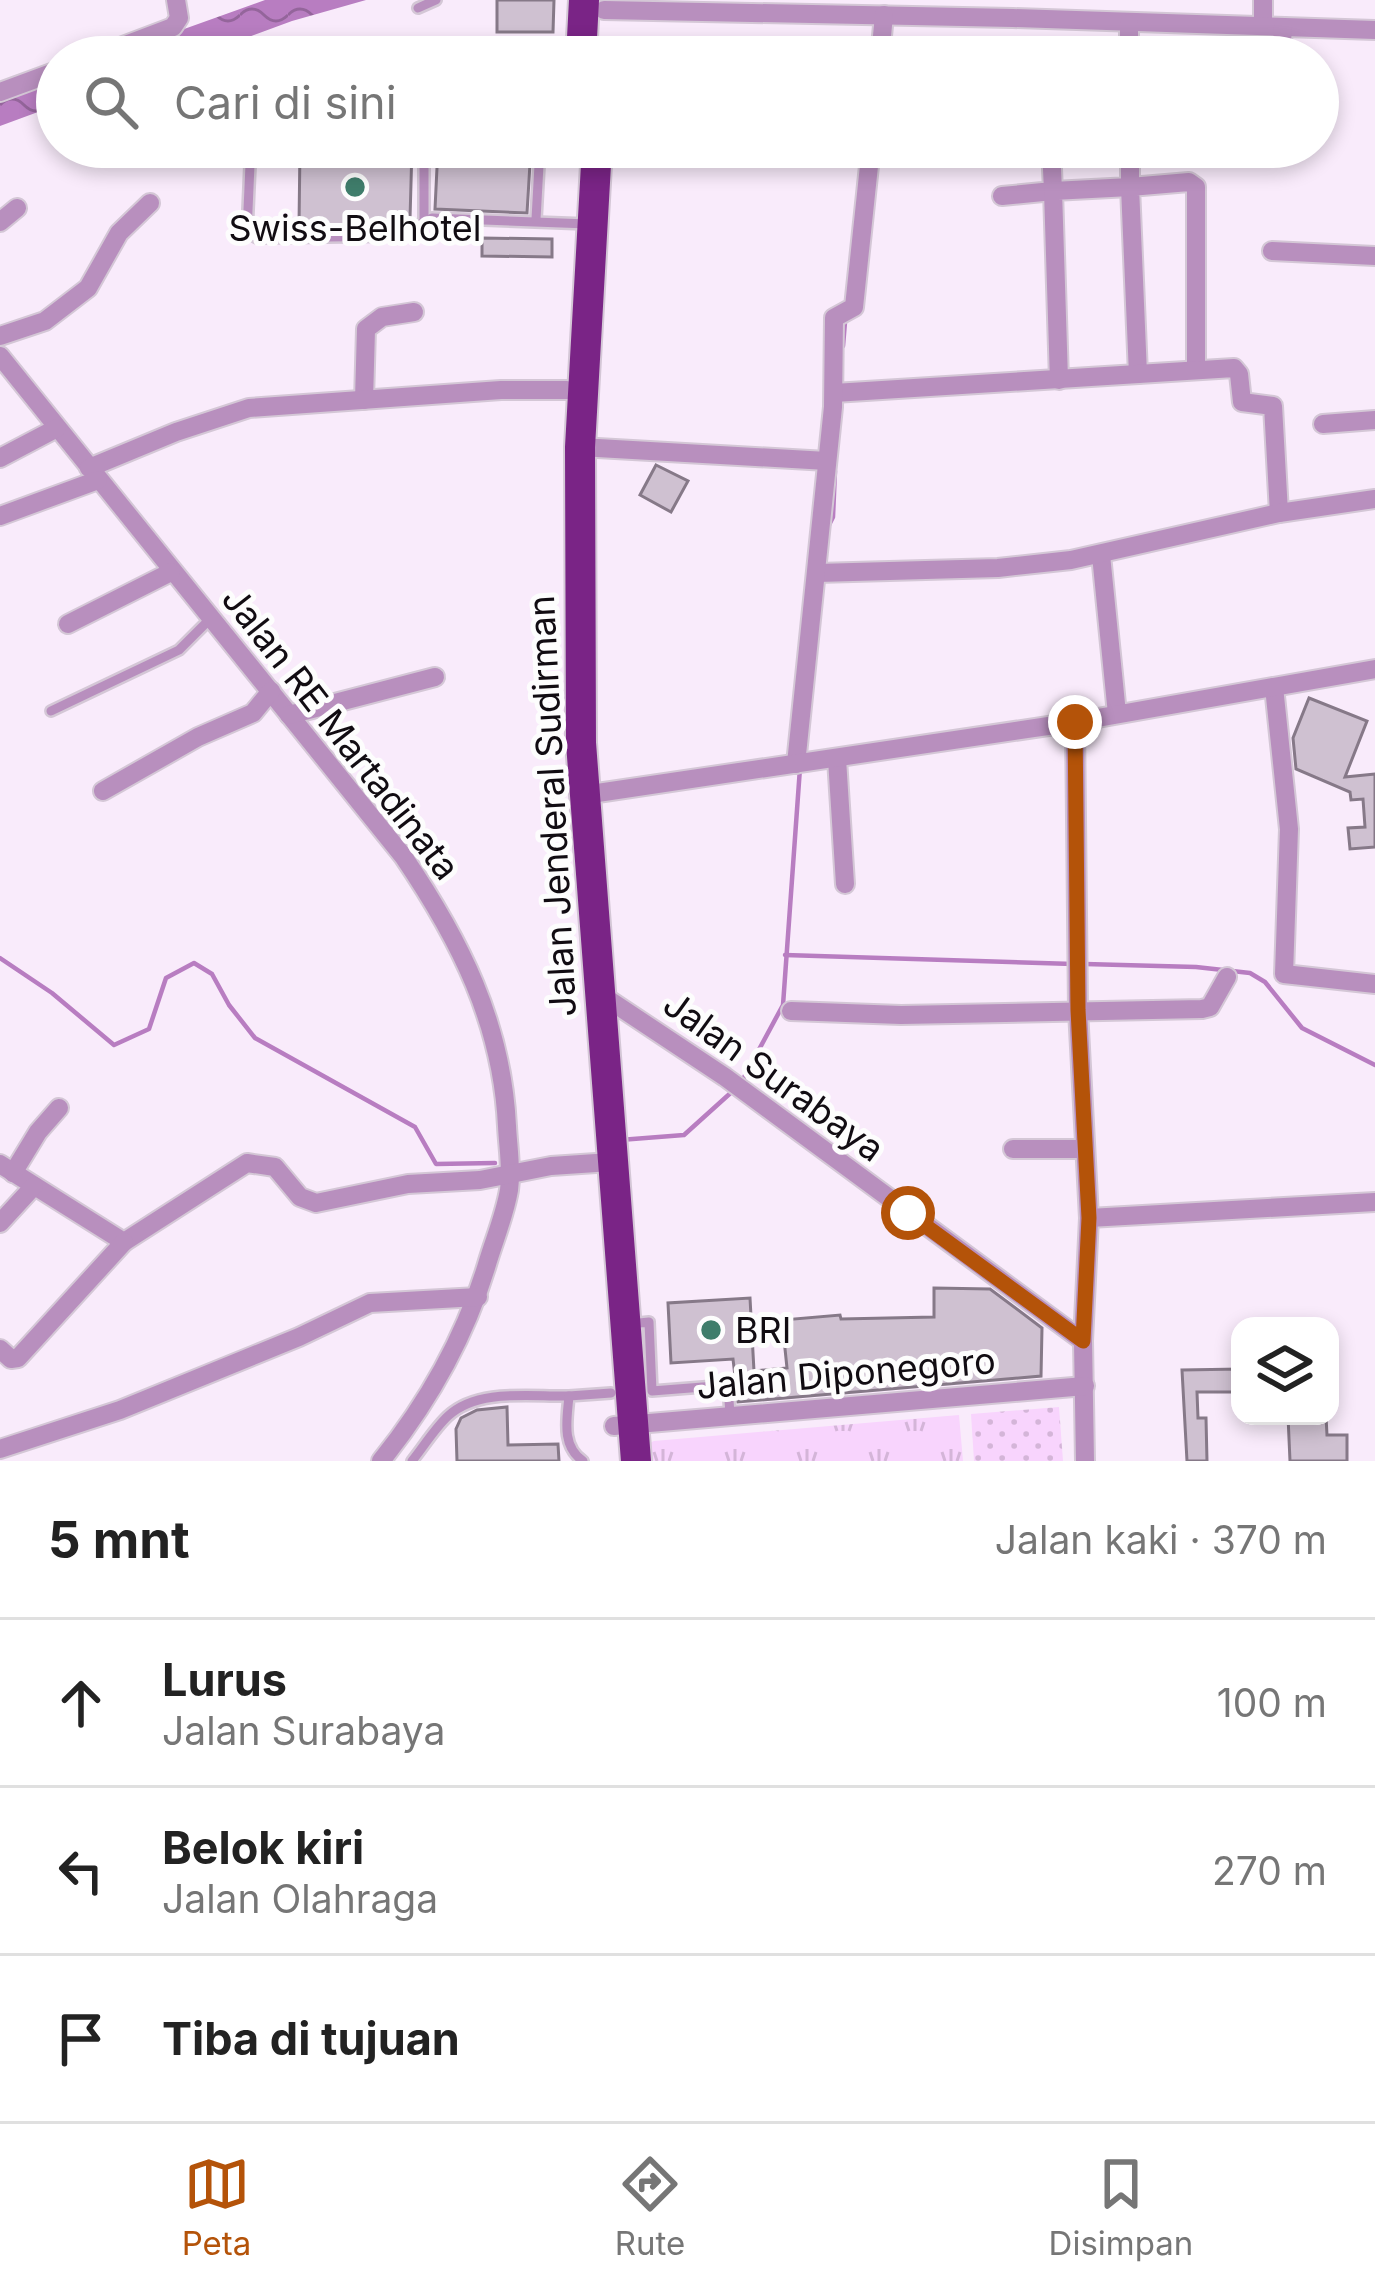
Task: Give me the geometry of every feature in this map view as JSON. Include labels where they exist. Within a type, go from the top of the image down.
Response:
[{"type":"highway","points":[[587,36],[597,3]]},
{"type":"highway","points":[[597,3],[600,36]]},
{"type":"highway","name":"Jalan Jenderal Sudirman","points":[[578,168],[583,223],[579,665],[584,795],[599,994],[611,1393],[636,1461]]},
{"type":"highway","name":"Jalan Jenderal Sudirman","points":[[593,168],[583,223],[567,390],[562,688],[602,1162],[625,1324],[624,1425],[616,1461]]},
{"type":"street","points":[[149,36],[173,27],[179,18],[176,0]]},
{"type":"street","points":[[1263,0],[1275,36]]},
{"type":"street","points":[[597,3],[884,15],[1013,9],[1129,22],[1375,30]]},
{"type":"street","points":[[882,36],[884,15]]},
{"type":"street","points":[[1129,22],[1129,36]]},
{"type":"street","points":[[0,92],[36,79]]},
{"type":"street","points":[[800,763],[822,574],[826,461],[839,393],[834,322],[845,313],[868,168]]},
{"type":"street","points":[[1052,168],[1060,380]]},
{"type":"street","points":[[1130,168],[1138,374]]},
{"type":"street","points":[[1002,196],[1190,182],[1196,187],[1196,370]]},
{"type":"street","points":[[0,336],[45,321],[88,288],[119,233],[150,202]]},
{"type":"street","points":[[0,222],[17,208]]},
{"type":"street","points":[[1272,251],[1375,256]]},
{"type":"street","points":[[364,400],[366,329],[388,314],[414,312]]},
{"type":"street","name":"Jalan RE Martadinata","points":[[0,356],[404,856],[460,945],[498,1046],[505,1082],[510,1176],[478,1298],[441,1377],[381,1461]]},
{"type":"street","points":[[839,393],[1236,368],[1242,402],[1273,406],[1279,513]]},
{"type":"street","points":[[0,517],[240,410],[567,390]]},
{"type":"street","points":[[1323,424],[1375,420]]},
{"type":"street","points":[[0,458],[57,428]]},
{"type":"street","points":[[580,447],[826,461]]},
{"type":"street","points":[[822,574],[998,568],[1101,555],[1279,513],[1375,499]]},
{"type":"street","points":[[1101,555],[1117,714]]},
{"type":"street","points":[[68,624],[171,572]]},
{"type":"street","points":[[584,795],[1075,722],[1375,669]]},
{"type":"street","points":[[289,715],[435,677]]},
{"type":"street","points":[[1274,687],[1289,829],[1284,974],[1375,984]]},
{"type":"street","points":[[103,791],[198,737],[253,713],[271,691]]},
{"type":"street","points":[[1075,722],[1078,1010],[1089,1218],[1083,1341],[1085,1461]]},
{"type":"street","points":[[837,759],[845,884]]},
{"type":"street","points":[[791,1011],[901,1015],[1206,1009],[1227,977]]},
{"type":"street","name":"Jalan Surabaya","points":[[599,994],[725,1077],[1083,1341]]},
{"type":"street","points":[[59,1108],[7,1168],[124,1242]]},
{"type":"street","points":[[1013,1149],[1085,1149]]},
{"type":"street","points":[[0,1349],[11,1359],[18,1358],[124,1242],[247,1163],[274,1167],[300,1197],[316,1203],[423,1184],[602,1162]]},
{"type":"street","points":[[0,1223],[34,1186]]},
{"type":"street","points":[[1089,1218],[1375,1202]]},
{"type":"street","points":[[0,1449],[120,1411],[370,1304],[478,1298]]},
{"type":"street","name":"Jalan Diponegoro","points":[[624,1425],[1084,1387]]},
{"type":"lane","points":[[418,8],[436,0]]},
{"type":"lane","points":[[250,168],[250,236],[406,234],[424,220],[583,223]]},
{"type":"lane","points":[[424,168],[424,220]]},
{"type":"lane","points":[[536,219],[539,168]]},
{"type":"lane","points":[[51,712],[179,650],[210,619]]},
{"type":"lane","points":[[625,1324],[650,1322],[652,1391],[728,1385],[730,1416]]},
{"type":"lane","points":[[412,1461],[443,1422],[463,1406],[486,1398],[611,1393]]},
{"type":"lane","points":[[569,1396],[568,1440],[573,1454],[583,1461]]},
{"type":"lane","points":[[420,1409],[443,1422]]},
{"type":"green space","points":[[1059,1407],[1063,1461],[974,1461],[971,1414]]},
{"type":"green space","points":[[959,1415],[963,1461],[649,1461],[649,1443],[654,1441]]},
{"type":"water","points":[[265,0],[366,0],[252,36],[165,36]]},
{"type":"water","points":[[36,83],[36,113],[0,126],[0,96]]},
{"type":"building","points":[[497,0],[554,0],[553,32],[497,32]]},
{"type":"building","name":"Swiss-Belhotel","points":[[300,168],[411,168],[410,219],[395,227],[299,226]]},
{"type":"building","points":[[437,168],[530,168],[527,213],[435,209]]},
{"type":"building","points":[[482,238],[552,239],[552,257],[482,256]]},
{"type":"building","points":[[656,465],[688,481],[671,512],[640,495]]},
{"type":"building","points":[[1309,698],[1367,721],[1345,777],[1375,774],[1375,847],[1350,849],[1348,828],[1365,827],[1363,799],[1351,800],[1350,792],[1296,769],[1293,738]]},
{"type":"building","points":[[934,1288],[990,1289],[1042,1328],[1041,1376],[738,1402],[733,1359],[671,1363],[668,1303],[750,1298],[754,1371],[787,1368],[782,1320],[840,1315],[841,1319],[934,1317]]},
{"type":"building","points":[[1231,1369],[1231,1392],[1197,1392],[1198,1418],[1206,1418],[1207,1461],[1187,1461],[1182,1370]]},
{"type":"building","points":[[507,1407],[508,1445],[558,1444],[559,1461],[457,1461],[456,1429],[461,1418],[477,1410]]},
{"type":"building","points":[[1288,1425],[1326,1425],[1327,1435],[1347,1435],[1347,1461],[1290,1461]]},
{"type":"waterway","points":[[843,346],[845,322]]},
{"type":"waterway","points":[[829,525],[835,471]]},
{"type":"waterway","points":[[742,1081],[783,1005],[800,768]]},
{"type":"waterway","points":[[785,955],[1073,964]]},
{"type":"waterway","points":[[0,958],[52,993],[114,1045],[149,1029],[166,978],[194,963],[212,974],[255,1038],[415,1127],[436,1164],[495,1163]]},
{"type":"waterway","points":[[1085,964],[1250,973],[1265,982],[1302,1028],[1375,1065]]},
{"type":"waterway","points":[[620,1140],[684,1135],[735,1089]]},
{"type":"place","name":"Swiss-Belhotel","points":[[355,187]]},
{"type":"place","name":"BRI","points":[[711,1330]]},
{"type":"route","points":[[908,1213],[1083,1341],[1089,1218],[1078,1010],[1075,722]]}]
